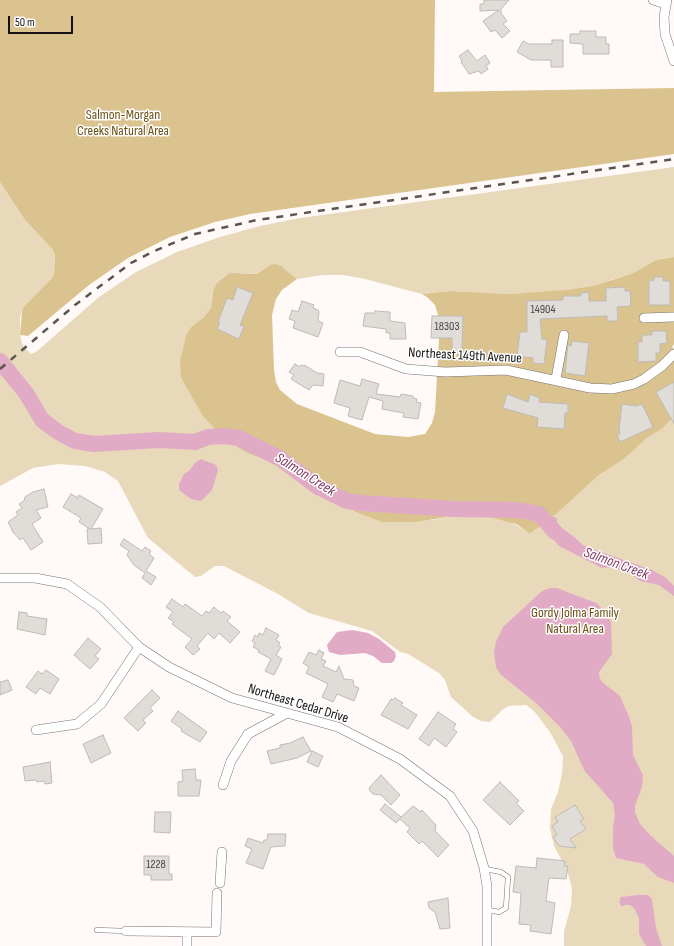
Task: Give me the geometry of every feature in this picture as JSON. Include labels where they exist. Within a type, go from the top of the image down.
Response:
[{"type":"street","points":[[653,0],[666,2],[666,34],[674,61]]},
{"type":"street","points":[[644,318],[674,317]]},
{"type":"street","points":[[556,379],[564,335]]},
{"type":"street","name":"Northeast 149th Avenue","points":[[340,352],[360,352],[406,369],[445,372],[506,370],[600,389],[623,388],[654,374],[674,354]]},
{"type":"street","name":"Northeast Cedar Drive","points":[[0,578],[35,578],[67,584],[100,608],[139,647],[169,667],[232,698],[338,727],[400,759],[450,796],[474,831],[484,868],[487,886],[487,946]]},
{"type":"street","points":[[36,730],[77,724],[101,704],[139,647]]},
{"type":"street","points":[[223,786],[231,761],[248,734],[287,713]]},
{"type":"street","points":[[220,883],[222,852]]},
{"type":"street","points":[[126,931],[187,933],[216,932],[217,892]]},
{"type":"street","points":[[187,933],[187,946]]},
{"type":"lane","points":[[484,868],[501,872],[508,877],[506,908],[499,912],[487,910]]},
{"type":"lane","points":[[97,930],[126,931]]},
{"type":"green space","name":"Salmon-Morgan Creeks Natural Area","points":[[0,0],[435,0],[434,92],[674,88],[674,154],[250,214],[215,222],[170,237],[128,258],[89,285],[28,336],[20,335],[22,312],[24,307],[52,278],[54,273],[55,256],[53,250],[25,220],[0,182]]},
{"type":"green space","name":"Gordy Jolma Family Natural Area","points":[[674,167],[674,257],[656,260],[633,273],[592,286],[555,292],[511,294],[450,291],[422,294],[344,275],[323,275],[297,279],[285,269],[270,265],[257,274],[241,273],[213,292],[211,308],[204,317],[191,327],[181,378],[204,416],[225,440],[249,454],[298,471],[341,498],[355,512],[381,522],[432,520],[455,516],[489,517],[511,522],[530,534],[554,516],[599,475],[624,459],[647,438],[662,429],[674,416],[674,946],[564,946],[564,932],[571,906],[572,888],[567,870],[554,846],[550,828],[551,809],[558,792],[562,774],[563,756],[550,732],[534,711],[526,705],[509,706],[502,710],[490,722],[481,721],[473,717],[451,697],[445,680],[439,673],[408,654],[400,652],[372,631],[309,613],[278,594],[224,566],[215,566],[201,576],[195,577],[148,538],[118,481],[105,472],[85,466],[58,464],[33,468],[0,486],[0,182],[25,220],[53,250],[55,256],[54,273],[52,278],[22,312],[20,317],[20,335],[23,346],[31,354],[36,352],[99,297],[136,272],[177,252],[220,237],[260,226],[300,218]]},
{"type":"green space","points":[[674,257],[674,344],[672,347],[674,349],[674,416],[662,429],[647,438],[624,459],[599,475],[554,516],[530,534],[516,524],[489,517],[455,516],[415,522],[381,522],[355,512],[341,498],[298,471],[249,454],[225,440],[203,416],[181,378],[180,362],[186,336],[191,327],[204,317],[211,308],[213,292],[217,283],[230,273],[257,274],[270,265],[275,264],[281,266],[297,279],[282,290],[276,299],[272,315],[274,370],[276,382],[280,390],[297,404],[375,434],[408,437],[425,434],[432,423],[435,412],[440,322],[435,305],[422,294],[450,291],[511,294],[566,290],[592,286],[612,280],[633,273],[656,260]]},
{"type":"water","points":[[201,459],[216,465],[218,470],[212,490],[201,501],[191,499],[179,490],[179,484],[184,474]]},
{"type":"water","points":[[541,513],[557,518],[557,523],[584,546],[652,570],[666,578],[674,586],[674,596],[659,585],[640,581],[631,574],[612,567],[602,568],[559,546],[545,528]]},
{"type":"water","points":[[550,588],[557,588],[596,603],[605,611],[611,622],[612,654],[599,672],[599,676],[602,682],[620,696],[629,717],[632,726],[633,755],[643,775],[642,787],[635,806],[635,812],[640,824],[674,856],[674,883],[658,877],[644,864],[616,858],[613,848],[613,827],[615,815],[613,803],[584,770],[571,741],[560,727],[536,703],[500,674],[496,667],[494,652],[496,642],[503,627],[542,591]]},
{"type":"water","points":[[352,630],[368,633],[379,639],[395,652],[396,656],[394,661],[391,663],[382,663],[373,656],[365,653],[340,655],[329,652],[327,645],[337,632]]},
{"type":"water","points":[[648,895],[652,899],[656,928],[662,946],[646,946],[639,934],[639,918],[634,908],[630,905],[624,905],[622,907],[619,902],[621,897]]},
{"type":"building","points":[[484,0],[509,0],[501,9],[501,13],[507,21],[503,24],[510,31],[502,38],[495,30],[491,32],[483,21],[499,10],[480,11],[480,4],[484,4]]},
{"type":"building","points":[[580,31],[596,31],[596,37],[606,37],[606,44],[609,44],[609,54],[583,54],[583,44],[570,43],[570,34],[580,34]]},
{"type":"building","points":[[552,40],[563,40],[563,67],[551,67],[551,60],[531,60],[517,52],[523,41],[529,44],[552,44]]},
{"type":"building","points":[[468,50],[477,61],[485,55],[490,63],[486,66],[488,69],[481,74],[479,71],[469,74],[459,56]]},
{"type":"building","points":[[654,277],[663,277],[663,281],[670,281],[670,305],[649,305],[649,281],[654,280]]},
{"type":"building","points":[[237,287],[253,293],[240,325],[244,326],[239,339],[217,329],[227,298],[233,300]]},
{"type":"building","points":[[625,287],[625,291],[630,291],[631,306],[617,307],[618,321],[607,321],[607,316],[540,319],[542,339],[547,340],[544,364],[533,363],[533,358],[517,356],[520,332],[527,332],[527,301],[563,300],[563,296],[581,296],[581,293],[589,292],[589,301],[606,301],[606,288]]},
{"type":"building","points":[[302,301],[314,305],[313,308],[319,312],[318,321],[323,323],[318,337],[293,328],[295,321],[289,319],[292,310],[298,312]]},
{"type":"building","points":[[375,311],[390,312],[390,321],[405,323],[406,339],[390,339],[390,333],[386,333],[386,329],[363,326],[365,313],[375,313]]},
{"type":"building","points":[[432,316],[463,316],[462,352],[452,351],[452,338],[431,338]]},
{"type":"building","points":[[652,331],[666,331],[667,343],[660,344],[660,353],[656,353],[656,361],[638,362],[638,342],[642,342],[642,335],[652,335]]},
{"type":"building","points":[[572,341],[589,343],[585,376],[565,373],[568,345],[571,346]]},
{"type":"building","points":[[295,364],[300,367],[301,365],[306,366],[317,373],[324,374],[323,386],[313,385],[309,390],[291,379],[294,375],[289,372]]},
{"type":"building","points":[[362,379],[379,384],[376,394],[400,397],[401,394],[413,396],[413,398],[417,399],[416,402],[421,403],[418,419],[403,417],[404,413],[382,409],[383,401],[369,397],[362,420],[348,416],[350,408],[334,403],[340,380],[360,386]]},
{"type":"building","points":[[674,382],[674,424],[656,392]]},
{"type":"building","points":[[507,394],[528,402],[530,394],[540,398],[539,402],[568,404],[568,413],[565,413],[564,429],[537,427],[538,418],[503,408]]},
{"type":"building","points":[[622,404],[636,406],[642,404],[653,427],[620,442],[617,435],[620,434],[619,430]]},
{"type":"building","points":[[44,489],[48,507],[36,510],[41,518],[32,524],[43,542],[31,550],[23,538],[20,540],[13,532],[8,522],[18,515],[16,512],[22,508],[19,504],[24,501],[25,497],[33,492]]},
{"type":"building","points":[[71,494],[78,498],[79,495],[103,509],[91,529],[101,528],[102,543],[88,544],[87,529],[90,529],[79,522],[81,518],[63,507]]},
{"type":"building","points":[[124,539],[142,551],[145,547],[151,551],[149,554],[154,558],[146,571],[156,577],[151,585],[142,578],[145,573],[134,565],[127,555],[129,551],[120,545]]},
{"type":"building","points":[[172,599],[183,607],[185,604],[202,616],[206,611],[209,613],[214,607],[221,613],[223,611],[231,617],[227,621],[240,632],[230,643],[219,633],[214,639],[208,633],[197,646],[200,649],[193,655],[185,647],[192,639],[172,624],[174,622],[168,618],[173,612],[166,607]]},
{"type":"building","points":[[19,612],[27,613],[27,616],[47,619],[45,635],[17,629]]},
{"type":"building","points":[[266,628],[279,635],[276,640],[280,643],[278,645],[281,647],[276,655],[282,659],[274,675],[265,671],[271,659],[258,652],[259,650],[253,647],[255,643],[252,641],[255,635],[258,637],[259,633],[263,635]]},
{"type":"building","points":[[88,638],[101,649],[95,656],[99,659],[90,669],[74,655]]},
{"type":"building","points":[[319,650],[324,653],[321,659],[326,661],[323,666],[336,672],[339,666],[344,679],[353,680],[354,686],[359,688],[354,701],[337,694],[333,702],[322,697],[328,684],[306,673],[309,667],[303,663],[309,652],[316,655]]},
{"type":"building","points":[[46,670],[59,679],[50,694],[40,688],[36,694],[26,687],[38,671],[42,674]]},
{"type":"building","points":[[8,680],[12,690],[0,695],[0,682]]},
{"type":"building","points":[[152,690],[160,698],[150,708],[153,711],[143,720],[146,723],[138,731],[124,718]]},
{"type":"building","points":[[395,698],[403,703],[401,705],[417,715],[408,729],[381,715],[391,699],[393,700]]},
{"type":"building","points":[[178,711],[207,732],[200,742],[181,731],[182,729],[171,721]]},
{"type":"building","points":[[438,712],[456,724],[453,729],[457,732],[446,747],[434,738],[429,746],[419,739]]},
{"type":"building","points":[[103,735],[111,753],[91,763],[83,744]]},
{"type":"building","points":[[303,737],[311,751],[297,758],[271,764],[267,751],[280,748],[280,745],[290,743]]},
{"type":"building","points":[[312,751],[323,756],[318,767],[307,762]]},
{"type":"building","points":[[50,762],[52,783],[45,784],[44,781],[37,782],[36,780],[25,781],[23,767]]},
{"type":"building","points":[[195,769],[196,780],[201,780],[199,796],[178,796],[178,782],[183,781],[182,770]]},
{"type":"building","points":[[381,775],[400,795],[391,805],[381,795],[373,794],[369,788]]},
{"type":"building","points":[[500,782],[519,801],[516,803],[524,811],[510,825],[483,800]]},
{"type":"building","points":[[385,804],[401,817],[400,818],[413,806],[421,812],[422,810],[436,825],[435,831],[449,845],[438,857],[422,841],[419,844],[407,832],[410,828],[400,819],[396,823],[380,810]]},
{"type":"building","points":[[575,805],[584,819],[580,821],[586,829],[570,839],[576,848],[559,846],[553,837],[557,835],[552,826],[558,822],[555,817]]},
{"type":"building","points":[[155,812],[171,812],[170,833],[154,832]]},
{"type":"building","points":[[268,834],[286,834],[285,846],[271,847],[263,869],[246,863],[252,849],[245,846],[248,838],[263,843],[264,840],[267,840]]},
{"type":"building","points":[[144,856],[169,856],[169,874],[172,874],[172,880],[151,880],[151,875],[144,875]]},
{"type":"building","points":[[537,858],[565,861],[564,866],[568,866],[566,879],[549,878],[546,901],[555,903],[551,934],[530,931],[531,925],[519,924],[521,893],[513,892],[516,866],[536,868]]},
{"type":"building","points":[[448,898],[450,928],[440,929],[435,912],[429,908],[428,902]]},
{"type":"waterway","name":"Salmon Creek","points":[[0,361],[26,393],[42,420],[58,432],[75,441],[94,444],[159,440],[195,442],[208,437],[224,436],[239,438],[281,459],[318,487],[347,501],[456,509],[518,510],[539,514],[555,532]]},
{"type":"railway","points":[[0,369],[75,305],[131,263],[152,252],[195,234],[257,220],[674,159]]}]
